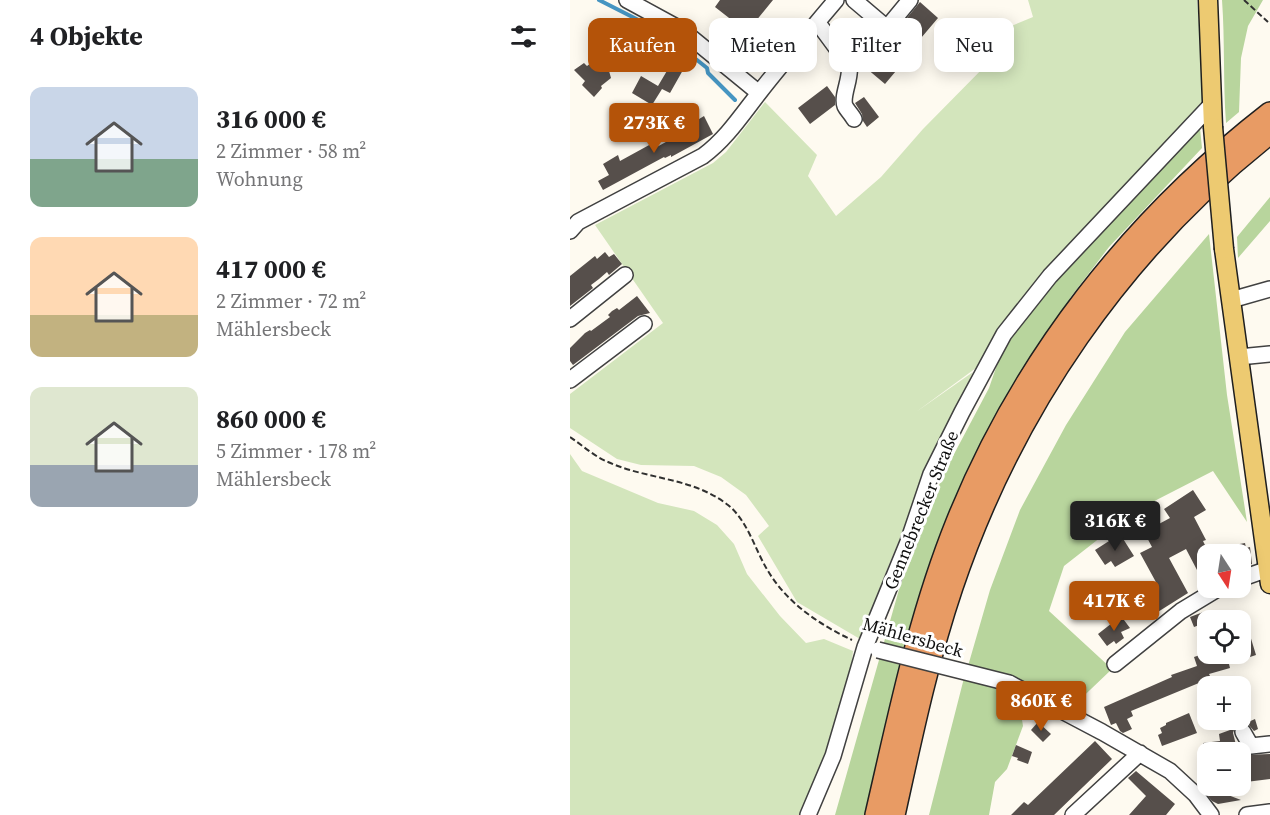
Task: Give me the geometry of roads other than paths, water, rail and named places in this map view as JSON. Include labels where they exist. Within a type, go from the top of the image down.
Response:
[{"type":"highway","points":[[876,815],[918,638],[932,593],[958,521],[1008,417],[1063,327],[1114,260],[1175,194],[1270,113]]},
{"type":"highway","points":[[894,815],[927,673],[952,588],[985,502],[1024,422],[1065,355],[1122,279],[1169,225],[1208,186],[1270,134]]},
{"type":"main road","points":[[1208,0],[1213,127],[1224,249],[1268,549],[1269,577]]},
{"type":"street","points":[[627,0],[682,30],[759,93]]},
{"type":"street","points":[[573,223],[703,156],[723,140],[836,0]]},
{"type":"street","points":[[854,0],[875,18]]},
{"type":"street","points":[[895,18],[910,0]]},
{"type":"street","points":[[818,23],[849,65],[850,71],[844,100],[845,106],[854,119]]},
{"type":"street","name":"Gennebrecker Straße","points":[[808,815],[833,756],[932,474],[962,412],[1005,334],[1050,276],[1213,103]]},
{"type":"street","points":[[570,319],[625,275]]},
{"type":"street","points":[[1231,300],[1270,289]]},
{"type":"street","points":[[570,380],[644,324]]},
{"type":"street","points":[[1239,357],[1270,354]]},
{"type":"street","points":[[1251,578],[1269,577]]},
{"type":"street","points":[[1115,664],[1181,611],[1202,598]]},
{"type":"street","name":"Mählersbeck","points":[[872,648],[1009,683],[1170,771],[1196,795],[1211,815]]},
{"type":"street","points":[[1243,732],[1251,746],[1270,744]]},
{"type":"street","points":[[1073,815],[1140,753]]},
{"type":"street","points":[[1247,815],[1270,812]]},
{"type":"waterway","points":[[599,0],[662,32],[707,68],[708,73],[735,100]]}]
